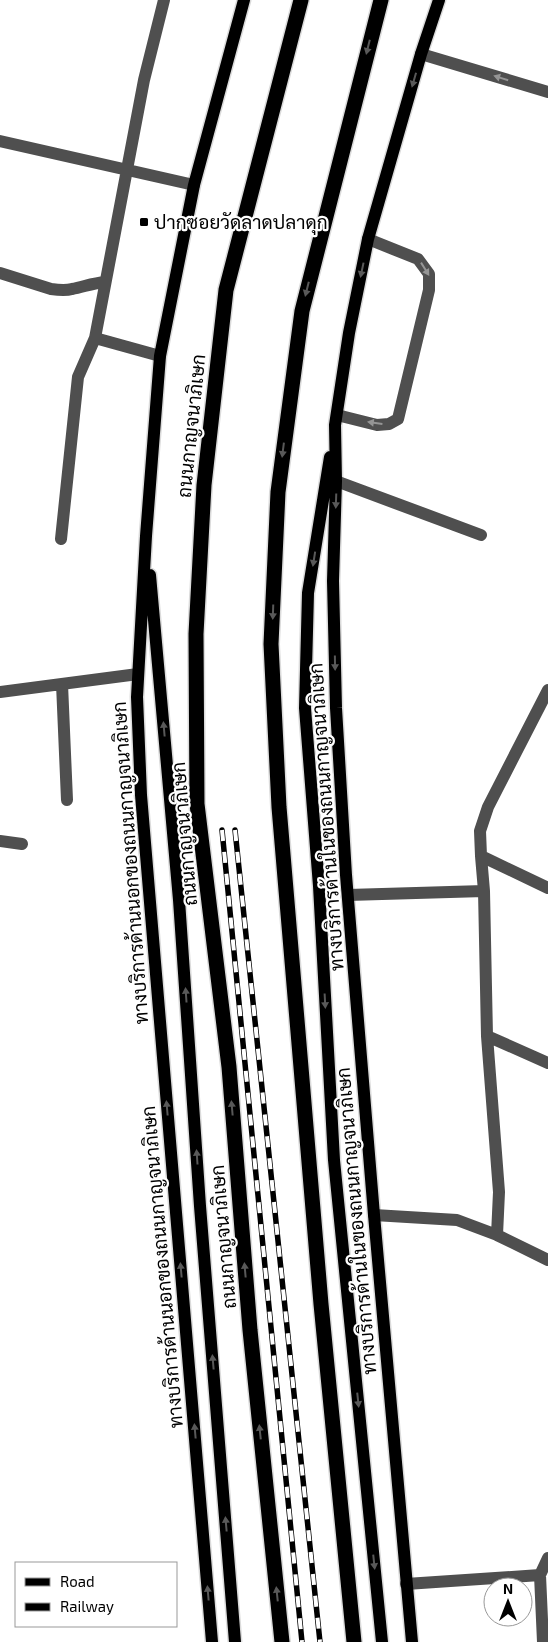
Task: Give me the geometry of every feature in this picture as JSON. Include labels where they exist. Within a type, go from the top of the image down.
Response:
[{"type":"highway","name":"ถนนกาญจนาภิเษก","points":[[282,1642],[250,1330],[229,1066],[197,804],[196,634],[204,485],[226,290],[301,0]]},
{"type":"highway","points":[[354,1642],[321,1304],[279,807],[271,644],[278,492],[302,311],[381,0]]},
{"type":"main road","name":"ทางบริการด้านนอกของถนนกาญจนาภิเษก","points":[[212,1642],[142,805],[137,697],[146,536],[160,356],[194,185],[244,0]]},
{"type":"main road","name":"ทางบริการด้านในของถนนกาญจนาภิเษก","points":[[412,1642],[348,895],[336,708],[333,582],[336,420],[349,332],[368,239],[439,0]]},
{"type":"main road","points":[[336,420],[308,593],[305,708],[319,886],[334,1160],[382,1642]]},
{"type":"main road","points":[[146,536],[179,900],[200,1206],[236,1642]]},
{"type":"street","points":[[61,539],[78,377],[95,338],[144,80],[164,0]]},
{"type":"street","points":[[422,54],[548,92]]},
{"type":"street","points":[[0,141],[194,185]]},
{"type":"street","points":[[336,420],[377,425],[389,424],[398,419],[430,290],[430,274],[418,259],[368,239]]},
{"type":"street","points":[[0,273],[58,290],[71,290],[96,282],[105,282]]},
{"type":"street","points":[[95,338],[160,356]]},
{"type":"street","points":[[336,481],[481,535]]},
{"type":"street","points":[[0,692],[138,674]]},
{"type":"street","points":[[62,684],[67,800]]},
{"type":"street","points":[[498,1235],[499,1192],[487,1036],[484,891],[480,831],[488,807],[543,713],[548,690]]},
{"type":"street","points":[[0,841],[22,844]]},
{"type":"street","points":[[481,856],[548,888]]},
{"type":"street","points":[[348,895],[484,891]]},
{"type":"street","points":[[487,1036],[548,1063]]},
{"type":"street","points":[[374,1216],[457,1220],[498,1235],[548,1260]]},
{"type":"street","points":[[543,1642],[540,1575],[548,1558]]},
{"type":"street","points":[[406,1584],[540,1575]]},
{"type":"railway","points":[[222,830],[302,1642]]},
{"type":"railway","points":[[235,830],[320,1642]]},
{"type":"place","name":"ปากซอยวัดลาดปลาดุก","points":[[144,222]]}]
